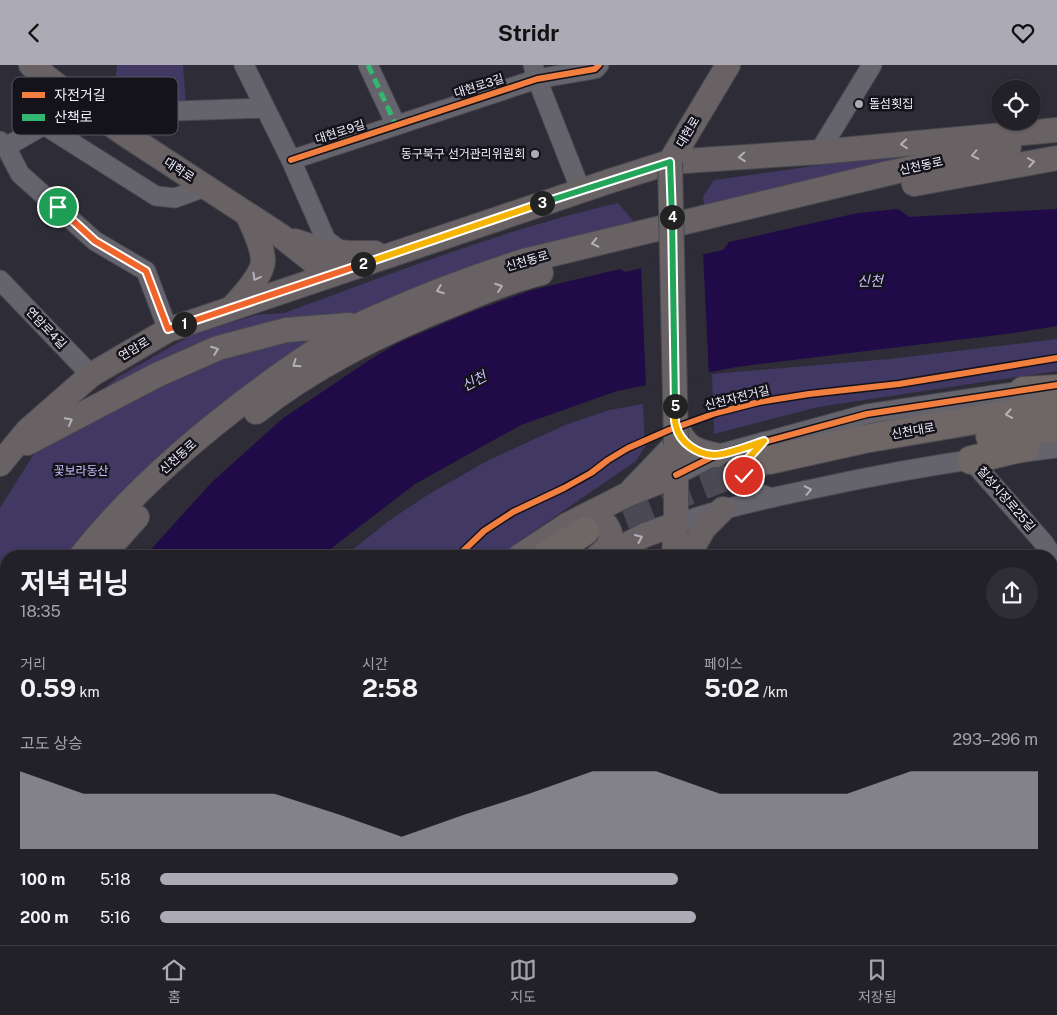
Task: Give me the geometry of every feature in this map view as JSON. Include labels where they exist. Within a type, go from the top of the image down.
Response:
[{"type":"highway","points":[[1023,391],[1057,389]]},
{"type":"highway","name":"신천대로","points":[[769,468],[864,439],[1057,406]]},
{"type":"highway","name":"신천대로","points":[[769,468],[1057,427]]},
{"type":"highway","points":[[971,459],[1057,440]]},
{"type":"highway","points":[[568,550],[591,544]]},
{"type":"main road","name":"대학로","points":[[31,65],[47,77]]},
{"type":"main road","name":"대현로","points":[[670,162],[728,65]]},
{"type":"main road","name":"연암로","points":[[5,458],[28,430],[91,375],[168,329],[670,162],[819,152],[1057,130]]},
{"type":"main road","name":"대학로","points":[[127,135],[248,215],[290,239],[314,262],[321,278]]},
{"type":"main road","name":"신천동로","points":[[86,550],[97,536],[169,463],[250,396],[293,366],[358,336],[428,295],[524,261],[889,173],[1057,137]]},
{"type":"main road","name":"신천동로","points":[[107,550],[155,497],[211,447],[262,408],[314,372],[358,336],[418,318],[530,275],[864,195],[1012,165],[1057,158]]},
{"type":"main road","points":[[670,162],[679,438],[674,550]]},
{"type":"main road","points":[[232,308],[256,279],[263,261],[259,242],[248,215]]},
{"type":"main road","points":[[290,239],[325,251],[344,253],[397,252]]},
{"type":"main road","points":[[5,458],[157,375],[218,348],[286,331],[349,325],[358,336]]},
{"type":"main road","points":[[679,438],[701,452],[716,455]]},
{"type":"main road","points":[[591,544],[626,495],[640,483],[679,438]]},
{"type":"main road","points":[[626,495],[676,475]]},
{"type":"main road","points":[[691,550],[704,528],[723,509]]},
{"type":"main road","points":[[529,550],[567,525],[591,544],[645,535],[676,524]]},
{"type":"street","points":[[244,65],[292,160],[316,221],[326,240],[344,253]]},
{"type":"street","points":[[368,65],[396,125]]},
{"type":"street","name":"대현로3길","points":[[396,125],[535,72],[595,69],[599,65]]},
{"type":"street","points":[[819,152],[872,65]]},
{"type":"street","points":[[535,72],[580,191]]},
{"type":"street","points":[[178,111],[265,109]]},
{"type":"street","name":"대현로9길","points":[[292,160],[396,125]]},
{"type":"street","points":[[22,135],[3,144],[20,174],[95,241],[146,271],[168,329]]},
{"type":"street","points":[[60,135],[156,196],[175,198],[205,187]]},
{"type":"street","points":[[290,239],[308,237],[314,231],[316,221]]},
{"type":"street","name":"연암로4길","points":[[0,280],[91,375]]},
{"type":"street","points":[[676,524],[723,509],[769,468],[867,414],[1057,385]]},
{"type":"street","points":[[676,475],[716,455],[769,468],[904,469],[1057,448]]},
{"type":"street","name":"칠성시장로25길","points":[[971,459],[1049,550]]},
{"type":"green space","points":[[117,65],[183,65],[186,106],[178,107],[178,77],[116,77]]},
{"type":"green space","points":[[1006,139],[705,209],[703,197],[714,180]]},
{"type":"green space","name":"꽃보라동산","points":[[618,203],[636,224],[362,315],[98,523],[74,550],[0,550],[0,508],[44,438],[118,377],[193,334],[256,315],[284,313],[408,267],[491,239]]},
{"type":"green space","points":[[1057,339],[1057,371],[818,407],[714,434],[712,374],[889,359]]},
{"type":"green space","points":[[643,404],[645,447],[636,461],[508,550],[352,550],[387,522],[429,494],[487,461],[565,425],[609,410]]},
{"type":"water","name":"신천","points":[[898,209],[909,217],[1057,209],[1057,326],[736,367],[617,391],[521,425],[415,484],[330,550],[150,550],[212,482],[282,419],[371,359],[400,342],[469,313],[532,290],[620,269],[625,272],[723,250],[729,242],[858,213]]},
{"type":"pier","points":[[703,252],[709,375],[646,388],[641,266]]},
{"type":"tunnel","points":[[585,531],[769,460]]},
{"type":"marked path","points":[[368,65],[396,125]]},
{"type":"cycle path","points":[[291,160],[537,79],[595,69],[599,65]]},
{"type":"cycle path","name":"신천자전거길","points":[[464,550],[484,531],[513,512],[591,473],[628,448],[669,430],[716,413],[759,402],[809,394],[899,384],[1057,358]]},
{"type":"cycle path","points":[[676,475],[716,455],[867,414],[1057,385]]},
{"type":"place","name":"돌섬횟집","points":[[859,104]]},
{"type":"place","name":"동구북구 선거관리위원회","points":[[535,154]]},
{"type":"route","points":[[58,207],[95,241],[146,271],[168,329],[670,162],[676,425],[687,445],[701,452],[716,455],[764,441],[746,461],[744,476]]}]
